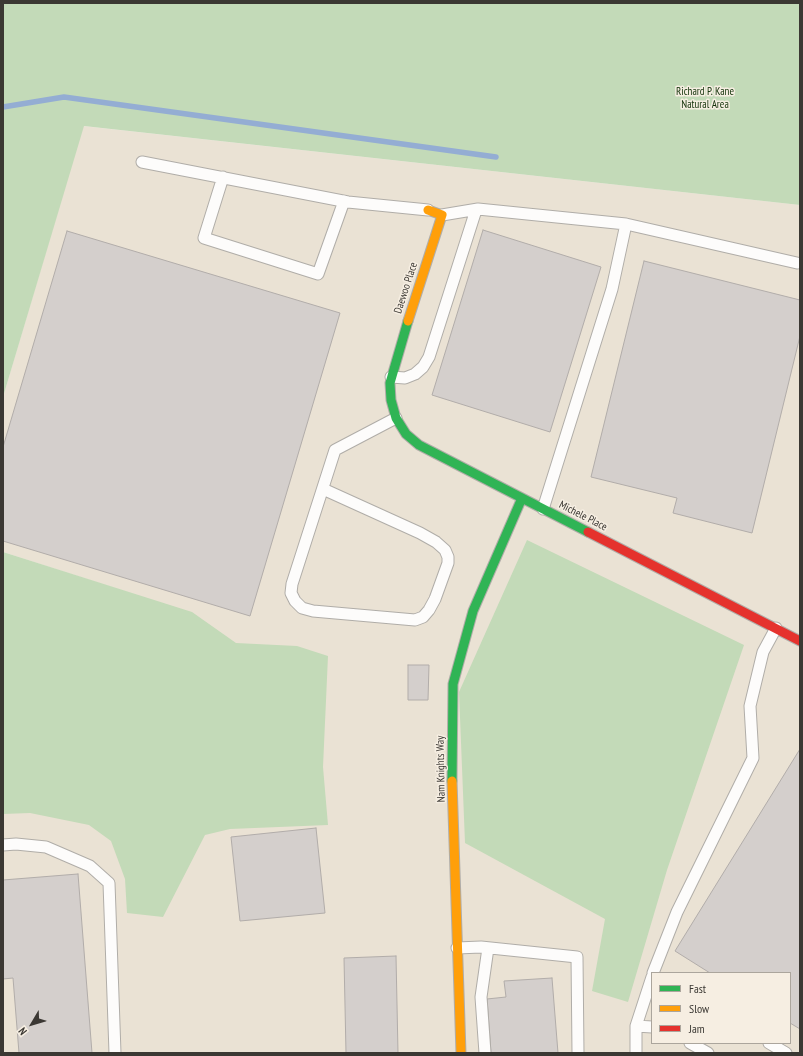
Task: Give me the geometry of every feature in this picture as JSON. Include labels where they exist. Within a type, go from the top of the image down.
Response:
[{"type":"street","points":[[428,210],[442,215]]},
{"type":"street","name":"Daewoo Place","points":[[391,380],[442,215]]},
{"type":"street","name":"Michele Place","points":[[391,380],[391,400],[396,418],[406,434],[419,445],[800,641]]},
{"type":"street","name":"Nam Knights Way","points":[[461,1053],[452,759],[453,684],[472,611],[522,498]]},
{"type":"lane","points":[[142,162],[344,201],[428,210]]},
{"type":"lane","points":[[223,177],[204,238],[318,274],[344,201]]},
{"type":"lane","points":[[391,380],[405,378],[415,374],[423,368],[429,357],[476,210]]},
{"type":"lane","points":[[442,215],[476,210],[626,224],[797,263]]},
{"type":"lane","points":[[543,509],[612,289],[626,224]]},
{"type":"lane","points":[[322,490],[420,533],[436,542],[445,550],[448,557],[448,563],[432,605],[423,617],[415,620],[313,611],[302,608],[295,601],[291,593],[292,584],[334,450],[396,418]]},
{"type":"lane","points":[[653,972],[676,912],[753,758],[750,706],[763,652],[776,628]]},
{"type":"lane","points":[[3,844],[46,847],[90,866],[109,883],[115,1053]]},
{"type":"lane","points":[[458,948],[488,948],[577,957],[578,1053]]},
{"type":"lane","points":[[485,1053],[481,997],[488,948]]},
{"type":"lane","points":[[636,1053],[636,1026],[651,980]]},
{"type":"lane","points":[[636,1026],[651,1027]]},
{"type":"lane","points":[[771,1044],[786,1053]]},
{"type":"shaded area","points":[[83,126],[800,205],[800,1053],[3,1053],[3,794],[192,613],[3,552],[3,397]]},
{"type":"green space","name":"Richard P. Kane Natural Area","points":[[3,3],[800,3],[800,205],[84,126],[3,397]]},
{"type":"green space","points":[[527,540],[744,645],[667,870],[628,1002],[592,991],[605,919],[465,843],[459,692]]},
{"type":"green space","points":[[3,552],[192,612],[236,643],[297,646],[328,656],[323,767],[328,825],[230,829],[205,835],[163,917],[127,913],[125,879],[111,841],[89,825],[30,813],[3,814]]},
{"type":"building","points":[[483,230],[601,267],[550,432],[432,395]]},
{"type":"building","points":[[67,231],[340,313],[250,616],[3,541],[3,447]]},
{"type":"building","points":[[644,261],[800,300],[800,336],[752,533],[673,513],[677,498],[591,477]]},
{"type":"building","points":[[408,665],[429,665],[428,700],[408,700]]},
{"type":"building","points":[[800,749],[800,1029],[791,1024],[791,972],[708,972],[675,951]]},
{"type":"building","points":[[316,828],[325,913],[240,921],[231,837]]},
{"type":"building","points":[[78,874],[92,1053],[19,1053],[13,978],[3,979],[3,880]]},
{"type":"building","points":[[396,956],[398,1053],[346,1053],[344,958]]},
{"type":"building","points":[[552,978],[558,1053],[491,1053],[487,999],[506,997],[504,981]]},
{"type":"waterway","points":[[3,107],[64,97],[496,157]]},
{"type":"traffic: fast","points":[[408,321],[390,383],[391,400],[396,418],[406,434],[419,445],[588,532]]},
{"type":"traffic: fast","points":[[452,781],[453,684],[473,611],[522,498]]},
{"type":"traffic: slow","points":[[408,321],[442,215],[428,210]]},
{"type":"traffic: slow","points":[[452,781],[461,1053]]},
{"type":"traffic: jam","points":[[588,532],[800,641]]}]
